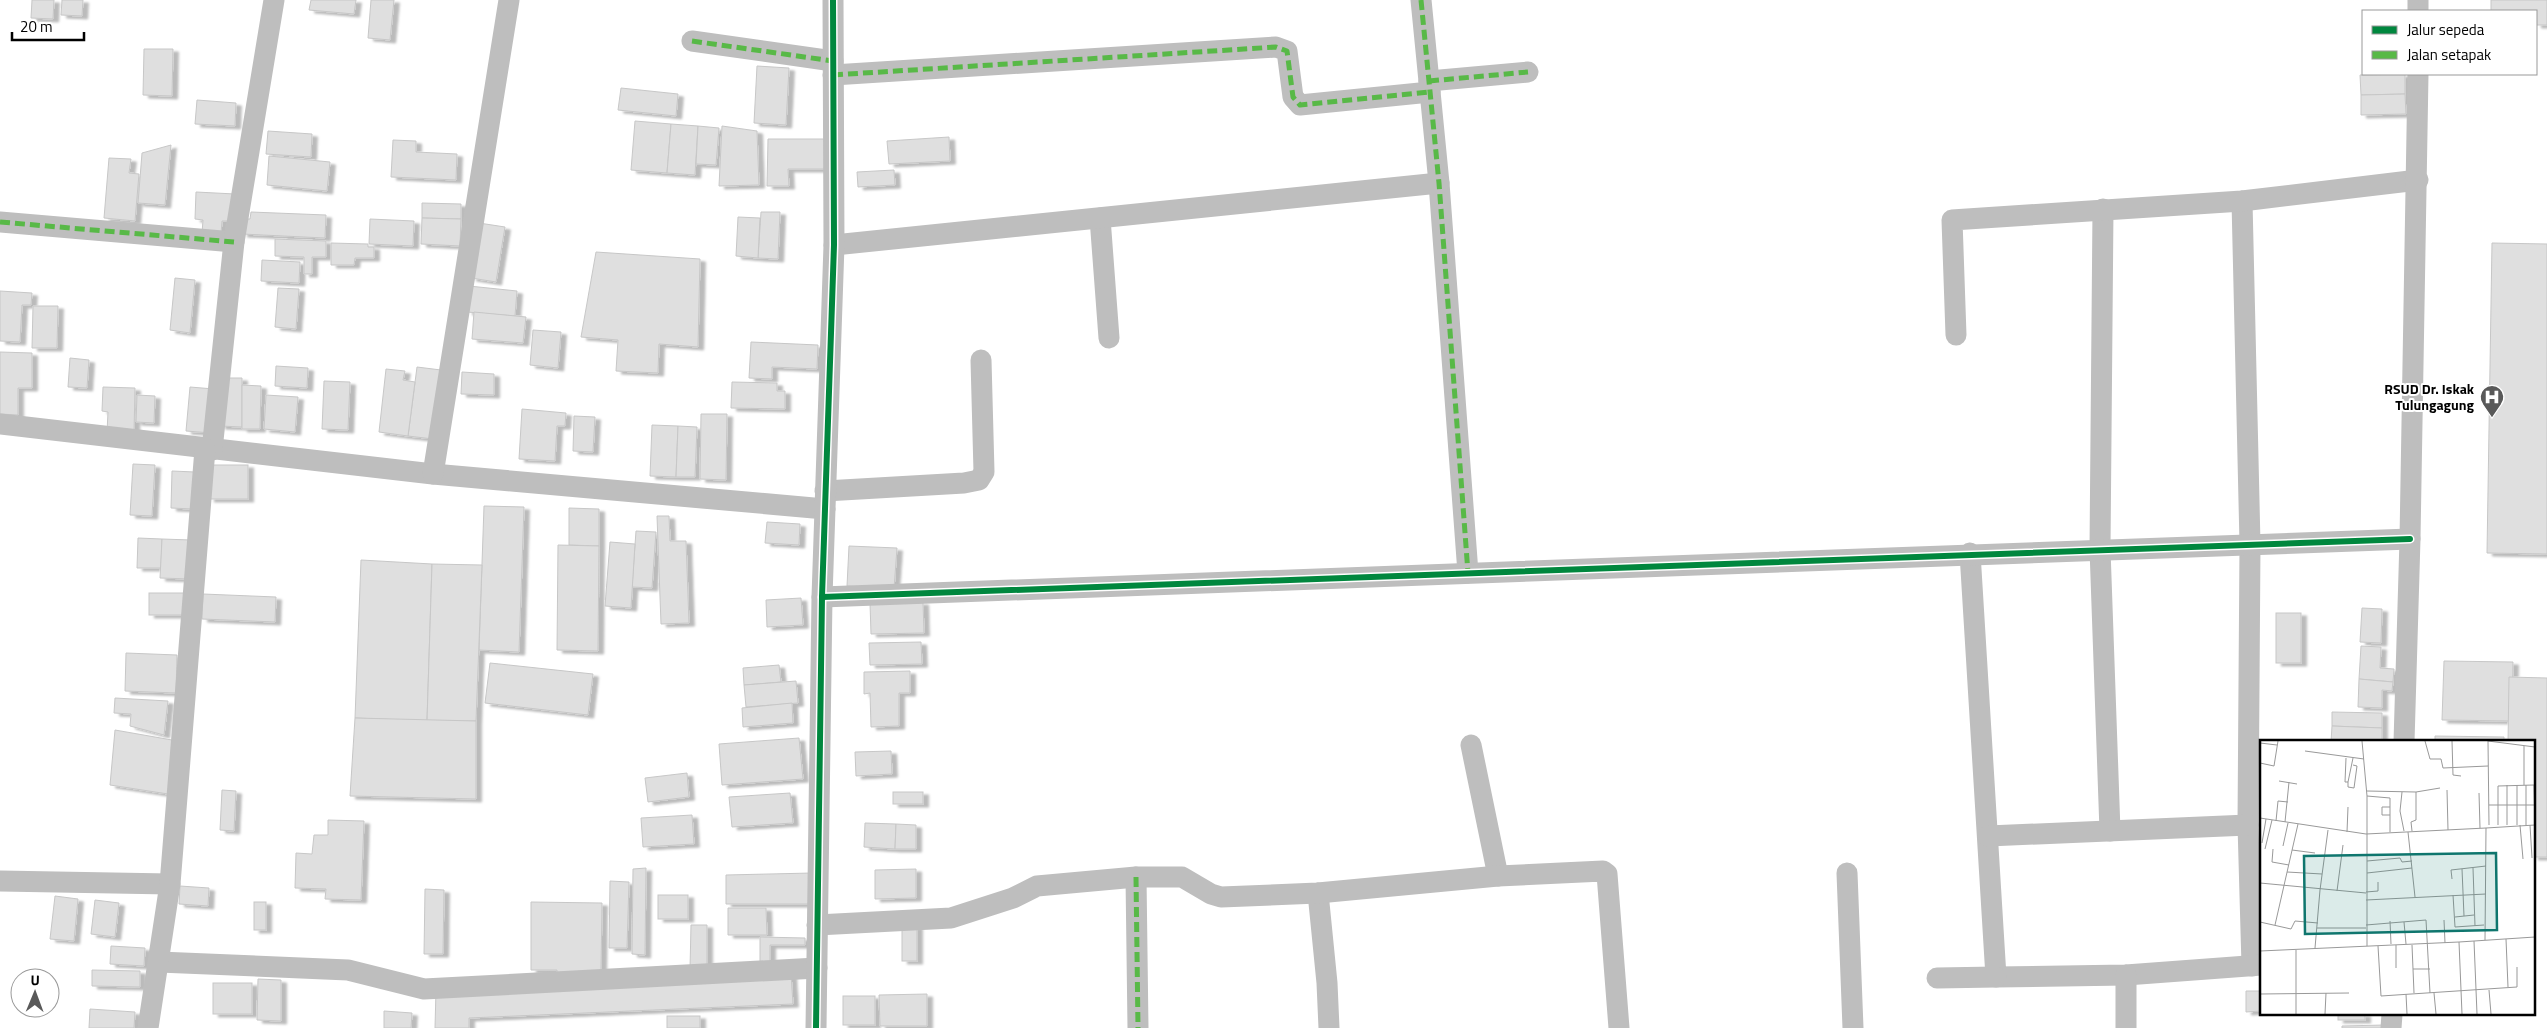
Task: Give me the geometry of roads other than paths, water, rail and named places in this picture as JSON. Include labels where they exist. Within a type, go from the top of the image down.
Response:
[{"type":"street","points":[[148,1028],[170,884],[209,450],[234,242],[274,0]]},
{"type":"street","points":[[433,474],[509,0]]},
{"type":"street","points":[[816,1028],[822,597],[834,245],[833,0]]},
{"type":"street","points":[[1421,0],[1439,183],[1468,573]]},
{"type":"street","points":[[692,41],[833,68],[1276,47],[1287,51],[1294,97],[1300,105],[1528,72]]},
{"type":"street","points":[[2404,740],[2418,180],[2418,75]]},
{"type":"street","points":[[1956,335],[1952,220],[2242,201],[2418,180]]},
{"type":"street","points":[[834,245],[1439,183]]},
{"type":"street","points":[[1937,978],[2126,975],[2256,966],[2248,825],[2250,544],[2242,201]]},
{"type":"street","points":[[2103,209],[2100,550],[2110,831]]},
{"type":"street","points":[[1100,218],[1109,338]]},
{"type":"street","points":[[0,222],[234,242]]},
{"type":"street","points":[[0,424],[209,450],[433,474],[825,500],[979,480],[984,472],[981,360]]},
{"type":"street","points":[[822,597],[1970,553],[2410,539]]},
{"type":"street","points":[[1970,553],[1996,976]]},
{"type":"street","points":[[1471,745],[1498,876]]},
{"type":"street","points":[[1988,836],[2248,825]]},
{"type":"street","points":[[817,925],[951,918],[1013,898],[1037,886],[1136,877],[1182,877],[1211,894],[1221,897],[1318,893],[1498,876],[1605,871],[1619,1028]]},
{"type":"street","points":[[1847,873],[1853,1028]]},
{"type":"street","points":[[1136,877],[1138,1028]]},
{"type":"street","points":[[0,881],[170,884]]},
{"type":"street","points":[[1318,893],[1327,983],[1329,1028]]},
{"type":"street","points":[[159,962],[348,970],[424,989],[817,968]]},
{"type":"street","points":[[2126,975],[2126,1028]]},
{"type":"place","name":"RSUD Dr. Iskak Tulungagung","points":[[2492,418]]}]
